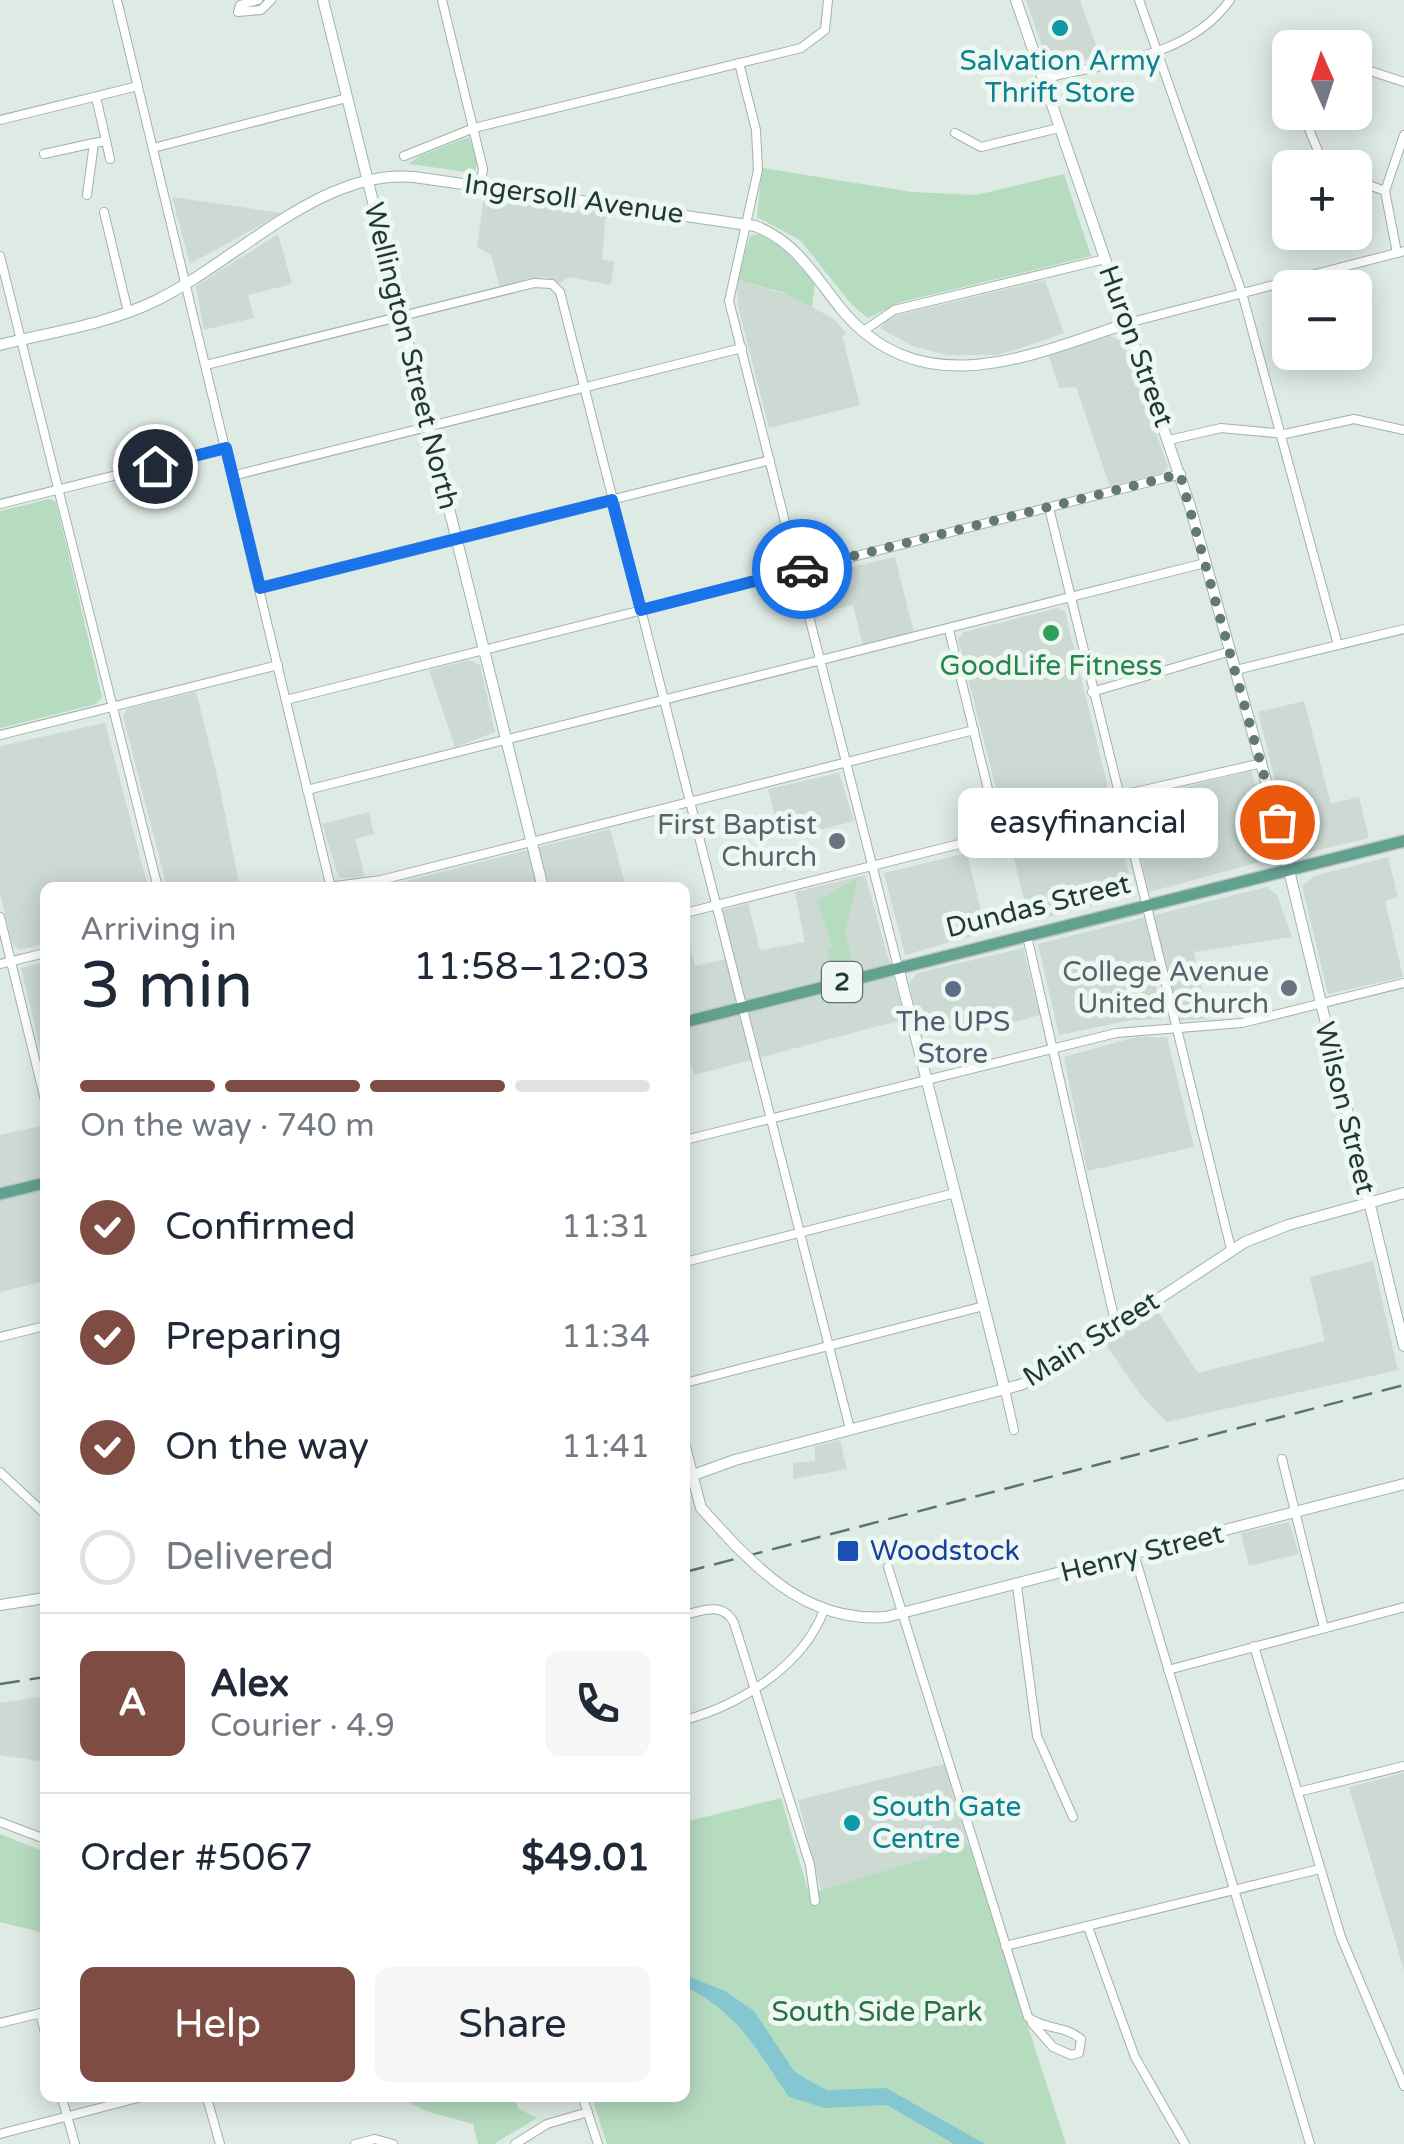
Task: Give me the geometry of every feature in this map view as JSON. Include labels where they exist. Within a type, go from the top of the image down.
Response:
[{"type":"main road","name":"Wellington Street North","points":[[323,0],[542,882]]},
{"type":"main road","name":"Huron Street","points":[[1016,0],[1180,474],[1262,763],[1288,871]]},
{"type":"main road","name":"Ingersoll Avenue","points":[[0,345],[128,312],[186,283],[337,190],[367,179],[406,176],[748,224],[772,233],[794,250],[865,330],[924,361],[970,367],[1010,362],[1128,323]]},
{"type":"main road","name":"Dundas Street","points":[[690,1021],[1404,841]]},
{"type":"main road","name":"Wilson Street","points":[[1288,871],[1404,1346]]},
{"type":"main road","points":[[898,968],[1005,1390]]},
{"type":"main road","points":[[0,1194],[40,1184]]},
{"type":"main road","name":"Main Street","points":[[690,1475],[1005,1390],[1044,1374],[1231,1249],[1288,1225],[1404,1194]]},
{"type":"main road","points":[[690,1481],[700,1508]]},
{"type":"main road","name":"Henry Street","points":[[824,1610],[859,1617],[903,1614],[1404,1484]]},
{"type":"main road","points":[[690,1502],[788,1592],[824,1610]]},
{"type":"main road","points":[[0,1604],[40,1599]]},
{"type":"street","points":[[117,0],[328,882]]},
{"type":"street","points":[[258,0],[240,5],[238,12],[262,10],[272,0]]},
{"type":"street","points":[[442,0],[483,169],[480,186]]},
{"type":"street","points":[[404,156],[474,128],[810,44],[826,26],[828,0]]},
{"type":"street","points":[[1139,0],[1242,293],[1338,644]]},
{"type":"street","points":[[1042,79],[1157,50],[1203,30],[1230,0]]},
{"type":"street","points":[[739,63],[757,137],[756,186],[729,292],[898,968]]},
{"type":"street","points":[[1372,72],[1404,82]]},
{"type":"street","points":[[0,120],[138,86]]},
{"type":"street","points":[[96,96],[110,159]]},
{"type":"street","points":[[153,148],[347,98]]},
{"type":"street","points":[[955,133],[981,147],[1059,128]]},
{"type":"street","points":[[1128,323],[1401,252],[1385,191],[1404,135]]},
{"type":"street","points":[[44,154],[106,141]]},
{"type":"street","points":[[87,195],[94,144]]},
{"type":"street","points":[[1372,186],[1385,191]]},
{"type":"street","points":[[104,212],[128,312]]},
{"type":"street","points":[[0,258],[157,882]]},
{"type":"street","points":[[865,330],[894,310],[1105,259]]},
{"type":"street","points":[[206,365],[534,284],[552,284],[562,297],[850,1429]]},
{"type":"street","points":[[232,476],[742,348]]},
{"type":"street","points":[[1169,440],[1224,428],[1278,434],[1354,419],[1404,430]]},
{"type":"street","points":[[0,504],[226,448]]},
{"type":"street","points":[[260,588],[770,460]]},
{"type":"street","points":[[286,700],[1180,474]]},
{"type":"street","points":[[1049,508],[1231,1249]]},
{"type":"street","points":[[307,790],[1205,563]]},
{"type":"street","points":[[1236,670],[1404,629]]},
{"type":"street","points":[[690,912],[1000,834],[948,630]]},
{"type":"street","points":[[1092,692],[1230,651]]},
{"type":"street","points":[[0,735],[278,665]]},
{"type":"street","points":[[366,882],[974,730]]},
{"type":"street","points":[[1118,796],[1262,763]]},
{"type":"street","points":[[0,918],[40,1080]]},
{"type":"street","points":[[1026,935],[1116,1326]]},
{"type":"street","points":[[0,964],[40,954]]},
{"type":"street","points":[[690,1139],[1129,1030],[1242,1024],[1404,983]]},
{"type":"street","points":[[690,1261],[955,1194]]},
{"type":"street","points":[[690,1382],[984,1306]]},
{"type":"street","points":[[0,1337],[40,1327]]},
{"type":"street","points":[[1005,1390],[1014,1430]]},
{"type":"street","points":[[1282,1459],[1324,1628]]},
{"type":"street","points":[[2,1478],[40,1510]]},
{"type":"street","points":[[1134,1554],[1231,1891],[1310,2144]]},
{"type":"street","points":[[888,1567],[1032,2022],[1054,2047],[1071,2056],[1079,2053],[1081,2039],[1072,2031],[1032,2022]]},
{"type":"street","points":[[1017,1586],[1037,1736],[1073,1817]]},
{"type":"street","points":[[1168,1670],[1404,1607]]},
{"type":"street","points":[[690,1614],[716,1609],[729,1614],[810,1864],[815,1902]]},
{"type":"street","points":[[690,1717],[731,1705],[754,1689],[808,1642],[824,1610]]},
{"type":"street","points":[[1254,1646],[1350,1961],[1404,2086]]},
{"type":"street","points":[[1298,1792],[1404,1766]]},
{"type":"street","points":[[0,1822],[40,1837]]},
{"type":"street","points":[[1005,1946],[1320,1869]]},
{"type":"street","points":[[1088,1927],[1135,2058],[1186,2144]]},
{"type":"street","points":[[0,2023],[40,2013]]},
{"type":"street","points":[[63,2102],[75,2144]]},
{"type":"street","points":[[0,2134],[122,2102]]},
{"type":"street","points":[[208,2102],[220,2144]]},
{"type":"street","points":[[584,2102],[598,2144]]},
{"type":"street","points":[[514,2144],[546,2124],[588,2112]]},
{"type":"street","points":[[355,2144],[374,2138],[393,2144]]},
{"type":"shaded area","points":[[1026,0],[1080,0],[1100,57],[1050,69]]},
{"type":"shaded area","points":[[484,196],[606,211],[602,259],[614,262],[611,285],[569,277],[560,283],[546,277],[500,288],[491,255],[477,247]]},
{"type":"shaded area","points":[[172,197],[282,213],[190,264]]},
{"type":"shaded area","points":[[278,234],[292,284],[248,295],[254,318],[204,330],[196,286]]},
{"type":"shaded area","points":[[737,280],[795,297],[835,320],[847,334],[842,336],[860,405],[769,428],[738,306]]},
{"type":"shaded area","points":[[1045,280],[1064,333],[1018,349],[996,355],[947,355],[912,346],[880,328],[890,317]]},
{"type":"shaded area","points":[[1110,336],[1124,342],[1168,467],[1162,473],[1110,486],[1076,387],[1059,388],[1049,356]]},
{"type":"shaded area","points":[[895,557],[914,632],[863,645],[853,605],[815,614],[807,577]]},
{"type":"shaded area","points":[[1058,608],[1065,612],[1134,894],[1030,922],[958,639],[964,632]]},
{"type":"shaded area","points":[[469,660],[480,665],[495,732],[455,747],[429,670]]},
{"type":"shaded area","points":[[196,692],[239,882],[166,882],[123,716],[127,709]]},
{"type":"shaded area","points":[[1304,701],[1331,804],[1359,797],[1369,838],[1302,854],[1291,844],[1258,712]]},
{"type":"shaded area","points":[[105,723],[147,882],[40,882],[40,945],[19,950],[12,943],[0,893],[0,746]]},
{"type":"shaded area","points":[[1251,771],[1266,822],[1267,860],[1149,892],[1128,801]]},
{"type":"shaded area","points":[[839,773],[854,821],[781,840],[768,789]]},
{"type":"shaded area","points":[[369,812],[374,834],[355,839],[365,877],[339,878],[322,824]]},
{"type":"shaded area","points":[[610,829],[625,882],[402,882]]},
{"type":"shaded area","points":[[967,853],[986,932],[905,955],[884,873]]},
{"type":"shaded area","points":[[1388,857],[1398,897],[1385,901],[1403,977],[1328,994],[1302,886],[1314,876]]},
{"type":"shaded area","points":[[865,875],[905,1019],[694,1075],[690,1062],[690,946],[695,966],[734,957],[723,910],[748,903],[760,950],[805,942],[795,892]]},
{"type":"shaded area","points":[[1267,887],[1277,895],[1292,937],[1194,952],[1208,1019],[1180,1020],[1164,960],[1152,964],[1162,1019],[1132,1020],[1059,1035],[1038,944]]},
{"type":"shaded area","points":[[1023,948],[1040,1015],[975,1033],[972,1023],[922,1036],[909,983],[918,973]]},
{"type":"shaded area","points":[[40,963],[40,1048],[21,968]]},
{"type":"shaded area","points":[[1136,1037],[1167,1037],[1194,1147],[1087,1171],[1064,1057]]},
{"type":"shaded area","points":[[40,1126],[40,1282],[0,1292],[0,1135]]},
{"type":"shaded area","points":[[1373,1261],[1398,1370],[1167,1422],[1140,1394],[1104,1342],[1155,1307],[1198,1373],[1325,1341],[1310,1277]]},
{"type":"shaded area","points":[[840,1440],[847,1469],[793,1479],[793,1463],[815,1461],[815,1446]]},
{"type":"shaded area","points":[[1289,1522],[1299,1554],[1249,1566],[1241,1533]]},
{"type":"shaded area","points":[[40,1697],[40,1761],[0,1755],[0,1703]]},
{"type":"shaded area","points":[[944,1764],[969,1845],[821,1891],[798,1800]]},
{"type":"shaded area","points":[[1404,1773],[1404,1970],[1349,1787]]},
{"type":"green space","points":[[469,137],[478,162],[474,173],[409,164],[419,156]]},
{"type":"green space","points":[[762,168],[912,192],[976,195],[1064,174],[1091,256],[901,302],[868,318],[852,305],[800,240],[757,217]]},
{"type":"green space","points":[[759,234],[785,249],[815,283],[812,307],[782,292],[737,280],[750,236]]},
{"type":"green space","points":[[49,499],[56,502],[102,697],[96,704],[0,728],[0,511]]},
{"type":"green space","points":[[858,878],[845,933],[854,967],[833,973],[827,950],[833,948],[817,901]]},
{"type":"green space","name":"South Side Park","points":[[781,1798],[809,1894],[969,1845],[1066,2144],[607,2144],[593,2102],[690,2102],[690,1821]]},
{"type":"green space","points":[[0,1834],[40,1850],[40,1932],[0,1922]]},
{"type":"green space","points":[[408,2102],[516,2102],[519,2109],[537,2118],[494,2144],[478,2144],[473,2124]]},
{"type":"water","points":[[690,1977],[725,1991],[754,2011],[794,2071],[808,2080],[827,2090],[886,2088],[985,2144],[954,2144],[887,2105],[825,2108],[789,2097],[745,2034],[690,1989]]},
{"type":"railway","points":[[690,1571],[1404,1385]]},
{"type":"railway","points":[[0,1684],[40,1678]]},
{"type":"way so far","points":[[802,569],[1180,474],[1277,822]]},
{"type":"place","name":"Salvation Army Thrift Store","points":[[1060,28]]},
{"type":"place","name":"GoodLife Fitness","points":[[1051,633]]},
{"type":"place","name":"easyfinancial","points":[[1277,822]]},
{"type":"place","name":"First Baptist Church","points":[[837,841]]},
{"type":"place","name":"College Avenue United Church","points":[[1289,988]]},
{"type":"place","name":"The UPS Store","points":[[953,989]]},
{"type":"place","name":"Woodstock","points":[[848,1551]]},
{"type":"place","name":"South Gate Centre","points":[[852,1823]]},
{"type":"route","points":[[155,466],[226,448],[260,588],[612,500],[641,610],[802,569]]}]
